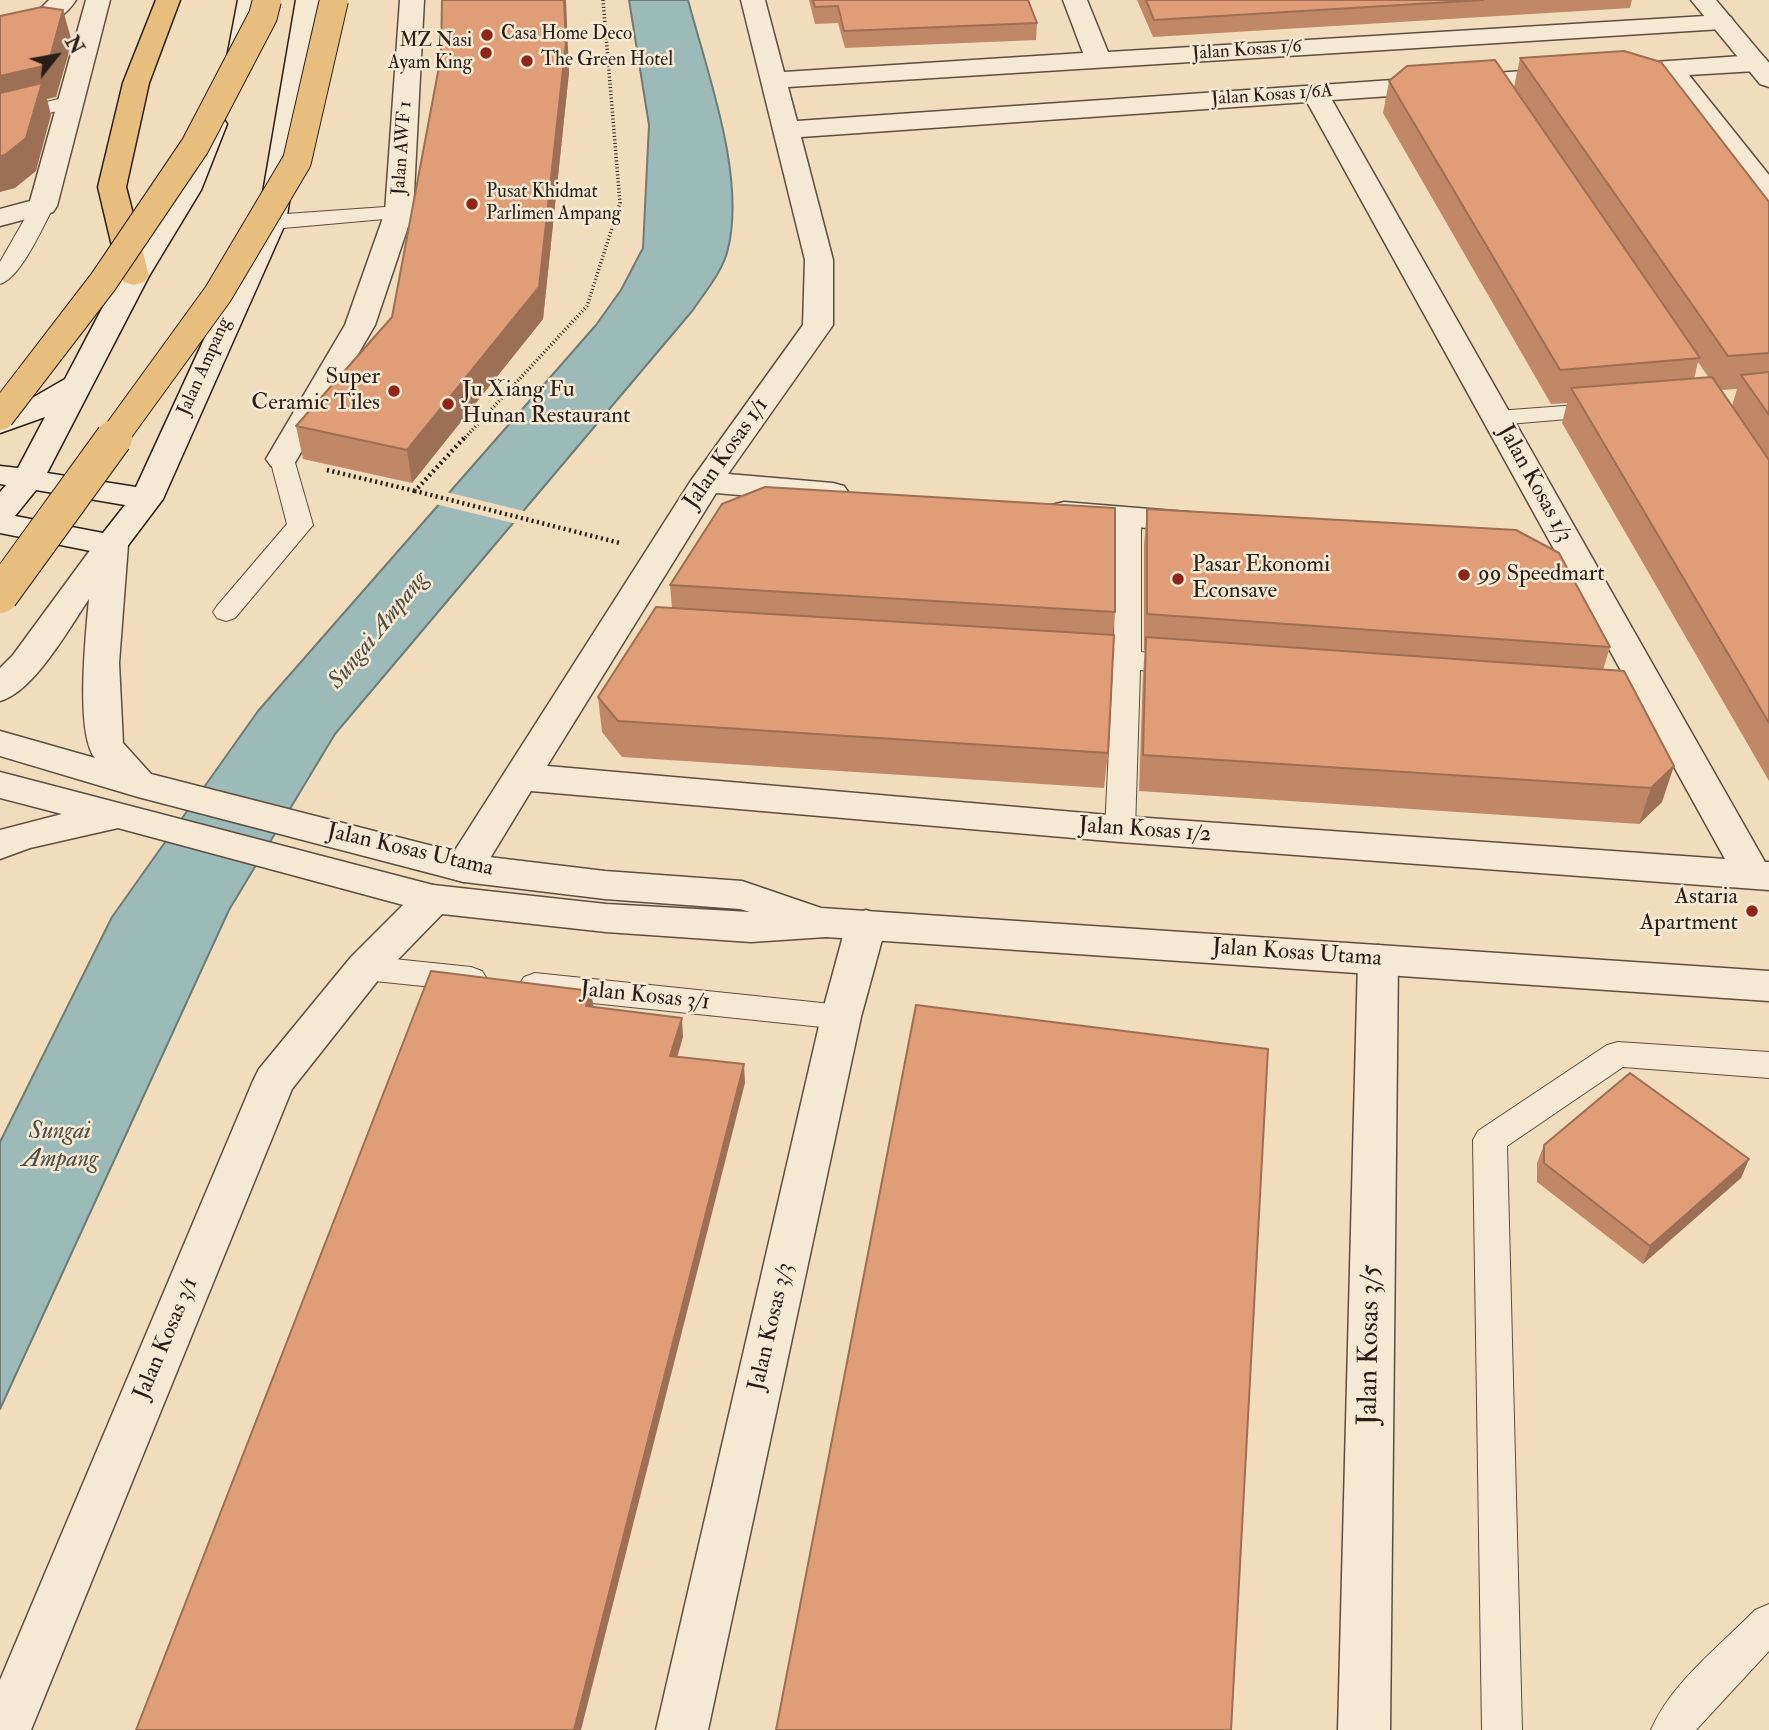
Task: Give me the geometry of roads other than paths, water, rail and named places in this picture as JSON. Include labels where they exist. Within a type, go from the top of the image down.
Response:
[{"type":"highway","points":[[134,276],[112,187],[136,83],[168,0]]},
{"type":"highway","points":[[0,416],[103,282],[195,146],[263,16],[267,0]]},
{"type":"highway","points":[[0,595],[218,294],[297,161],[334,0]]},
{"type":"street","points":[[0,513],[14,477],[77,385],[134,276],[187,190],[239,64],[250,0]]},
{"type":"street","name":"Jalan Ampang","points":[[0,689],[25,663],[147,499],[272,222],[308,0]]},
{"type":"street","name":"Jalan AWF 1","points":[[282,459],[360,325],[399,212],[412,0]]},
{"type":"street","name":"Jalan Kosas 1/1","points":[[434,879],[521,777],[626,629],[660,553],[706,482],[818,325],[819,261],[753,0]]},
{"type":"street","points":[[1075,0],[1098,60]]},
{"type":"street","points":[[1703,0],[1764,73]]},
{"type":"street","points":[[0,218],[43,206],[97,2],[44,12]]},
{"type":"street","name":"Jalan Kosas 1/6","points":[[773,80],[1722,22]]},
{"type":"street","name":"Jalan Kosas 1/6A","points":[[788,130],[1494,81],[1764,73]]},
{"type":"street","points":[[1677,77],[1769,193]]},
{"type":"street","name":"Jalan Kosas 1/3","points":[[1315,93],[1575,556],[1640,697],[1761,875]]},
{"type":"street","points":[[0,424],[31,412],[77,385]]},
{"type":"street","points":[[14,477],[147,499]]},
{"type":"street","points":[[706,482],[869,496]]},
{"type":"street","points":[[1033,509],[1223,525]]},
{"type":"street","points":[[0,523],[111,545],[101,663],[104,746],[142,803],[21,836],[0,845]]},
{"type":"street","points":[[1534,552],[1575,556]]},
{"type":"street","name":"Jalan Kosas Utama","points":[[0,743],[142,803]]},
{"type":"street","name":"Jalan Kosas 1/2","points":[[521,777],[1120,830],[1761,875]]},
{"type":"street","name":"Jalan Kosas Utama","points":[[0,785],[142,803],[434,879],[606,918],[751,927],[826,922],[1769,986]]},
{"type":"street","name":"Jalan Kosas 3/1","points":[[5,1730],[274,1081],[434,879]]},
{"type":"street","name":"Jalan Kosas 3/3","points":[[682,1730],[841,1017],[866,925]]},
{"type":"street","name":"Jalan Kosas 3/5","points":[[1364,1730],[1378,960]]},
{"type":"lane","points":[[1494,81],[1509,104]]},
{"type":"lane","points":[[0,119],[71,102]]},
{"type":"lane","points":[[0,277],[12,262],[43,206]]},
{"type":"lane","points":[[272,222],[399,212]]},
{"type":"lane","points":[[1497,418],[1630,407]]},
{"type":"lane","points":[[226,612],[300,525],[282,459]]},
{"type":"lane","points":[[1120,830],[1127,660],[1128,517]]},
{"type":"lane","points":[[1043,655],[1210,666]]},
{"type":"lane","name":"Jalan Kosas 3/1","points":[[365,968],[841,1017]]},
{"type":"lane","points":[[1502,1730],[1490,1140],[1618,1054],[1769,1065]]},
{"type":"lane","points":[[1671,1730],[1692,1702],[1769,1623]]},
{"type":"water","name":"Sungai Ampang","points":[[629,0],[688,0],[714,91],[728,157],[732,220],[728,249],[722,265],[693,310],[335,734],[229,910],[0,1409],[0,1142],[112,917],[258,711],[596,325],[621,290],[643,248],[649,125]]},
{"type":"place","name":"Casa Home Deco","points":[[487,35]]},
{"type":"place","name":"MZ Nasi Ayam King","points":[[486,53]]},
{"type":"place","name":"The Green Hotel","points":[[527,61]]},
{"type":"place","name":"Pusat Khidmat Parlimen Ampang","points":[[472,204]]},
{"type":"place","name":"Super Ceramic Tiles","points":[[394,391]]},
{"type":"place","name":"Ju Xiang Fu Hunan Restaurant","points":[[448,404]]},
{"type":"place","name":"99 Speedmart","points":[[1464,575]]},
{"type":"place","name":"Pasar Ekonomi Econsave","points":[[1178,579]]},
{"type":"place","name":"Astaria Apartment","points":[[1752,911]]}]
